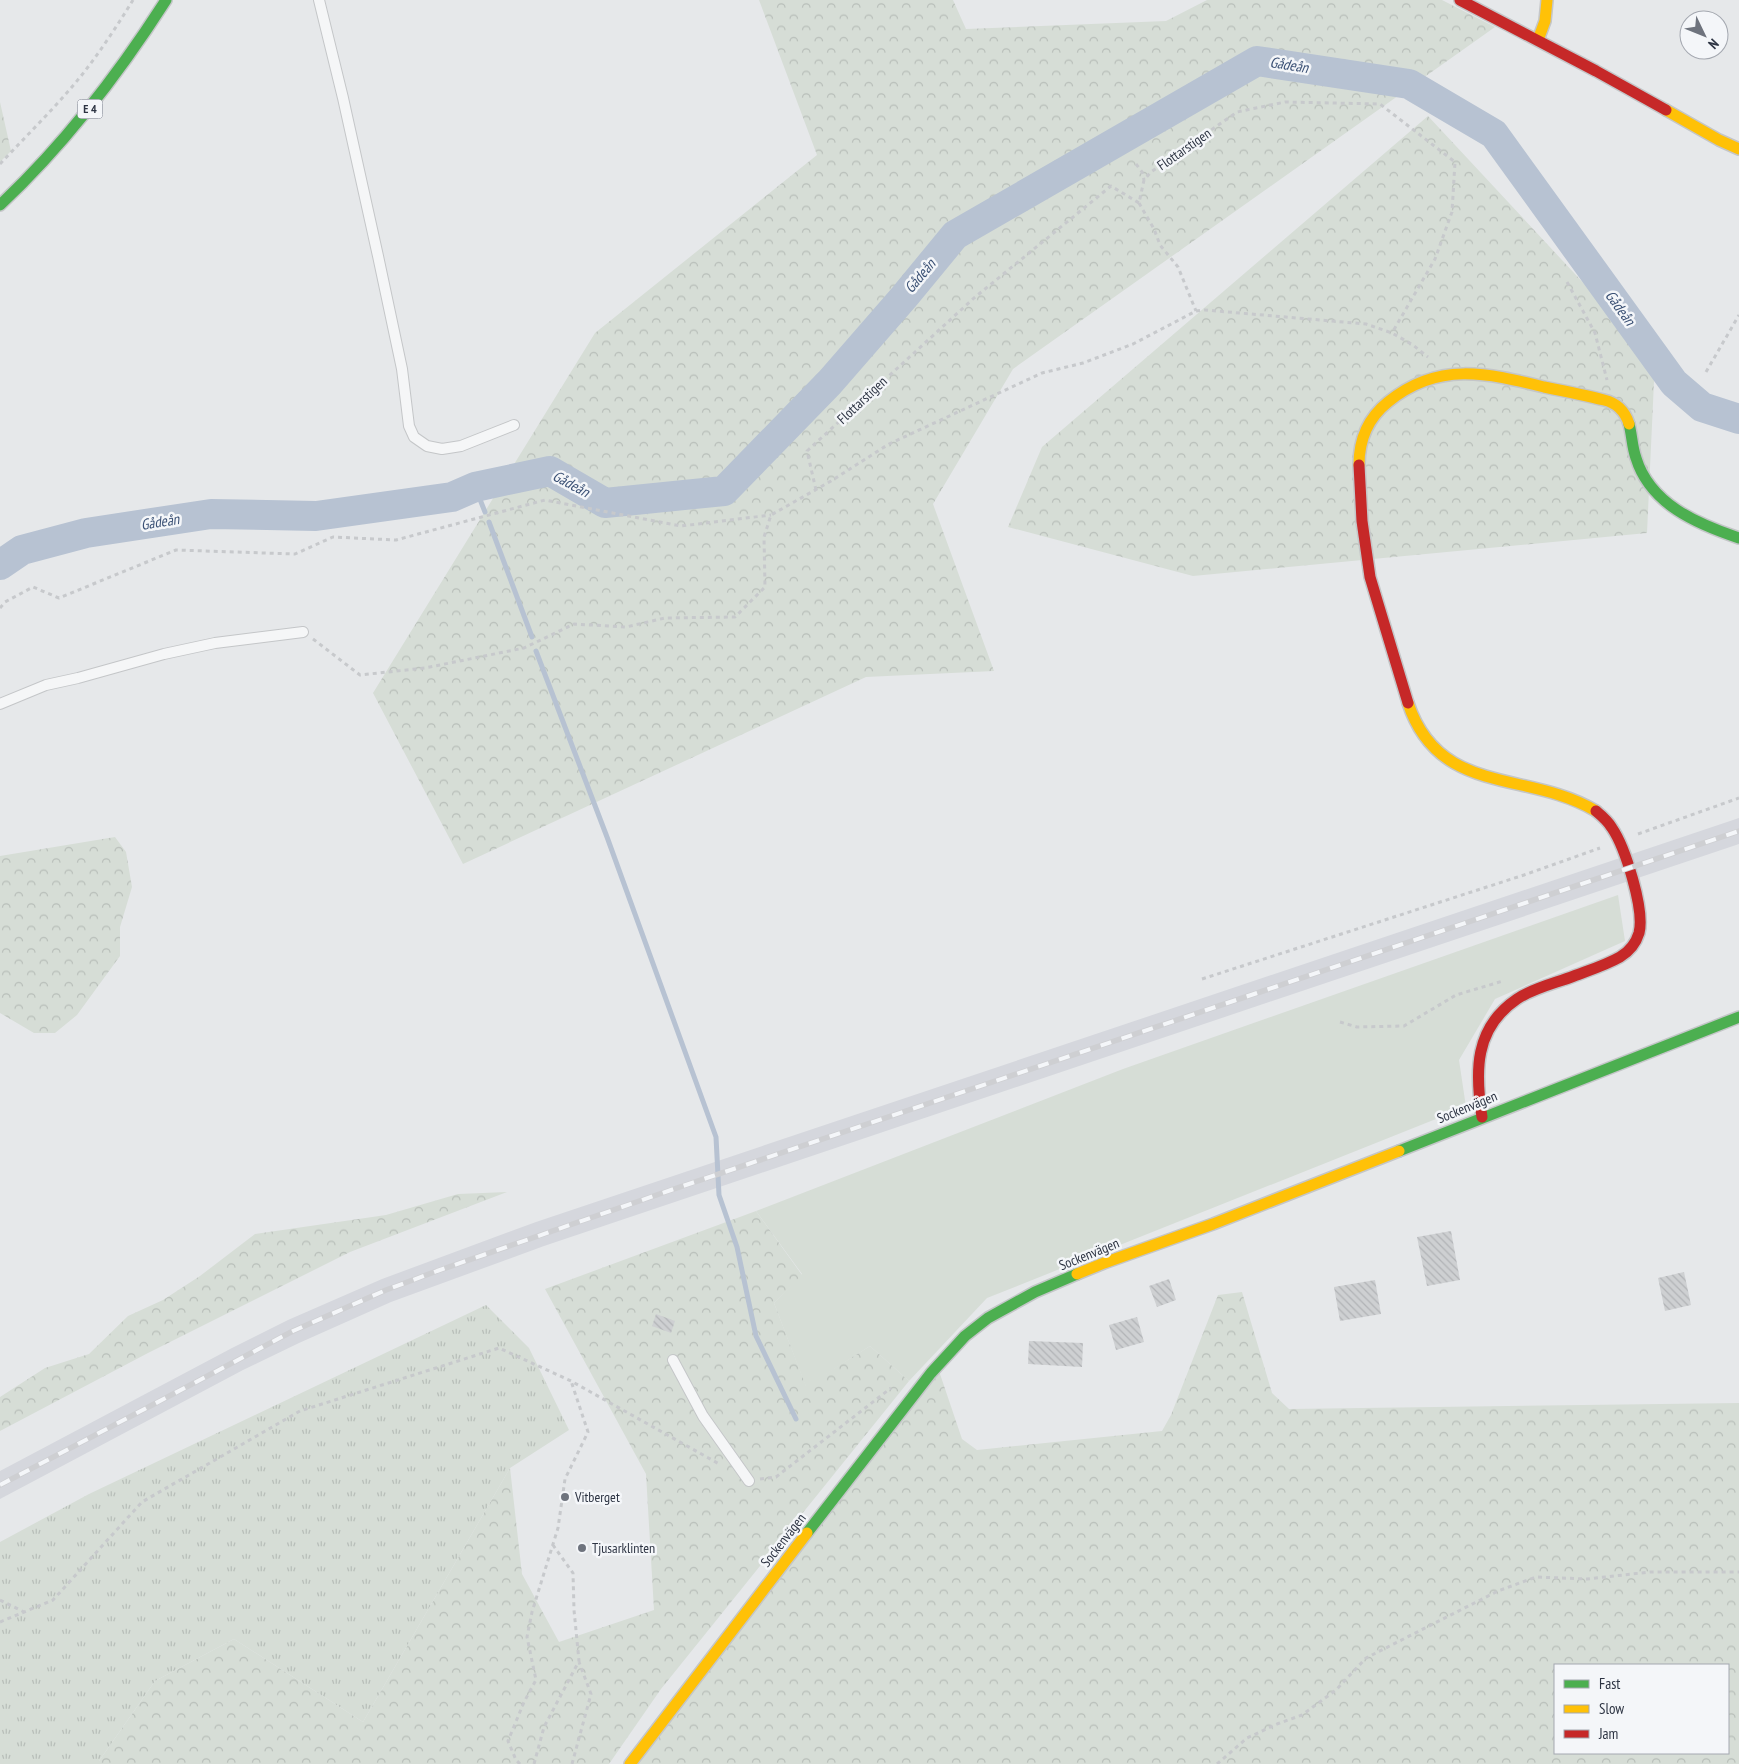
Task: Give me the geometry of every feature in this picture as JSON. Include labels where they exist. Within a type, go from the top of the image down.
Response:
[{"type":"main road","name":"E 4","points":[[0,205],[16,191],[68,136],[99,98],[137,47],[166,0]]},
{"type":"main road","points":[[1460,0],[1739,149]]},
{"type":"main road","points":[[1538,40],[1545,21],[1547,0]]},
{"type":"main road","points":[[1482,1116],[1476,1084],[1478,1059],[1484,1036],[1497,1017],[1517,999],[1609,963],[1624,954],[1636,942],[1639,934],[1639,911],[1626,858],[1610,824],[1602,814],[1562,795],[1488,778],[1472,772],[1450,761],[1430,745],[1421,733],[1410,707],[1370,579],[1361,506],[1359,469],[1361,444],[1372,417],[1394,396],[1431,377],[1451,374],[1478,374],[1514,380],[1612,402],[1620,406],[1626,413],[1636,459],[1644,476],[1657,495],[1671,508],[1688,519],[1739,538]]},
{"type":"main road","name":"Sockenvägen","points":[[630,1764],[931,1373],[966,1336],[988,1318],[1035,1292],[1096,1267],[1213,1224],[1482,1116],[1739,1017]]},
{"type":"lane","points":[[319,0],[344,98],[402,369],[409,426],[414,436],[427,446],[442,449],[461,446],[514,425]]},
{"type":"lane","points":[[0,704],[46,685],[164,654],[215,643],[303,632]]},
{"type":"lane","points":[[673,1360],[703,1416],[749,1481]]},
{"type":"path","points":[[0,164],[81,76],[114,31],[133,0]]},
{"type":"path","name":"Flottarstigen","points":[[816,490],[807,451],[974,298],[1111,186],[1139,202],[1144,180],[1151,172],[1237,112],[1284,102],[1380,104],[1455,162],[1452,212],[1439,250],[1392,333]]},
{"type":"path","points":[[1136,164],[1142,172],[1144,180]]},
{"type":"path","points":[[1139,202],[1154,229],[1160,245],[1178,266],[1196,310]]},
{"type":"path","points":[[1567,282],[1595,333],[1612,402]]},
{"type":"path","points":[[0,608],[5,602],[33,587],[59,598],[176,550],[295,554],[333,537],[396,540],[545,500],[681,526],[771,515],[816,490],[889,444],[1042,373],[1084,363],[1133,344],[1196,310],[1366,324],[1392,333],[1413,345],[1451,374]]},
{"type":"path","points":[[1706,372],[1739,315]]},
{"type":"path","points":[[303,632],[360,675],[425,668],[524,648],[574,624],[626,627],[666,618],[735,617],[765,587],[764,537],[771,515]]},
{"type":"path","points":[[1202,979],[1524,875],[1739,798]]},
{"type":"path","points":[[1340,1022],[1357,1027],[1404,1026],[1456,995],[1509,980]]},
{"type":"path","points":[[0,1622],[53,1600],[142,1502],[300,1411],[499,1348],[571,1381],[724,1467]]},
{"type":"path","points":[[520,1764],[516,1760],[508,1741],[524,1702],[536,1680],[526,1637],[558,1528],[565,1478],[588,1432],[571,1381]]},
{"type":"path","points":[[749,1481],[776,1477],[893,1386]]},
{"type":"path","points":[[553,1545],[574,1573],[574,1610],[579,1661],[591,1694],[572,1764]]},
{"type":"path","points":[[1217,1764],[1247,1738],[1302,1715],[1336,1690],[1366,1658],[1498,1590],[1536,1577],[1587,1579],[1650,1572],[1739,1572]]},
{"type":"path","points":[[0,1600],[24,1612]]},
{"type":"path","points":[[534,1764],[544,1727],[579,1661]]},
{"type":"shaded area","points":[[1739,818],[1739,844],[544,1246],[391,1302],[243,1370],[0,1499],[0,1471],[232,1348],[288,1320],[382,1279],[536,1222]]},
{"type":"green space","points":[[759,0],[953,0],[966,29],[1166,21],[1207,0],[1442,0],[1495,27],[1013,369],[933,504],[994,671],[866,677],[463,864],[373,693],[595,333],[817,155]]},
{"type":"green space","points":[[0,102],[11,151],[0,162]]},
{"type":"green space","points":[[1428,116],[1655,360],[1647,533],[1193,576],[1008,527],[1042,447]]},
{"type":"green space","points":[[115,837],[126,852],[132,887],[120,927],[120,956],[77,1015],[55,1033],[34,1033],[0,1013],[0,856]]},
{"type":"green space","points":[[1618,895],[1625,941],[1495,999],[1459,1060],[1466,1107],[987,1298],[909,1381],[870,1346],[806,1387],[774,1303],[802,1274],[756,1211],[1123,1069]]},
{"type":"green space","points":[[507,1192],[350,1252],[148,1353],[0,1431],[0,1397],[45,1368],[89,1354],[128,1316],[163,1300],[200,1276],[255,1234],[386,1215],[458,1194]]},
{"type":"green space","points":[[756,1211],[802,1275],[774,1303],[806,1386],[870,1346],[909,1381],[661,1689],[609,1764],[99,1764],[99,1761],[155,1681],[234,1639],[363,1722],[510,1468],[522,1574],[559,1642],[654,1610],[646,1474],[545,1289]]},
{"type":"green space","points":[[1242,1292],[1272,1393],[1289,1409],[1739,1403],[1739,1764],[635,1764],[939,1371],[962,1439],[977,1450],[1162,1431],[1171,1415],[1218,1295]]},
{"type":"green space","points":[[486,1305],[529,1348],[569,1430],[510,1468],[363,1722],[234,1639],[155,1681],[99,1761],[99,1764],[0,1764],[0,1542],[89,1494]]},
{"type":"building","points":[[1451,1231],[1460,1280],[1427,1286],[1417,1237]]},
{"type":"building","points":[[1684,1272],[1691,1305],[1665,1311],[1658,1278]]},
{"type":"building","points":[[1169,1279],[1176,1300],[1157,1307],[1149,1286]]},
{"type":"building","points":[[1375,1280],[1381,1314],[1340,1321],[1334,1287]]},
{"type":"building","points":[[656,1314],[675,1321],[671,1333],[652,1326]]},
{"type":"building","points":[[1137,1317],[1144,1342],[1116,1350],[1109,1325]]},
{"type":"building","points":[[1029,1341],[1083,1343],[1082,1367],[1028,1364]]},
{"type":"waterway","name":"Gådeån","points":[[0,565],[22,550],[86,533],[211,514],[316,516],[452,497],[475,487],[550,471],[605,503],[724,491],[830,382],[955,235],[1257,61],[1409,84],[1494,134],[1674,383],[1702,407],[1739,419]]},
{"type":"waterway","points":[[475,487],[485,512]]},
{"type":"waterway","points":[[489,522],[532,637]]},
{"type":"waterway","points":[[536,651],[607,837],[716,1137],[719,1195],[737,1247],[756,1336],[796,1419]]},
{"type":"railway","points":[[0,1485],[293,1331],[386,1290],[671,1190],[1739,831]]},
{"type":"traffic: fast","points":[[0,205],[47,158],[89,108],[110,82],[166,0]]},
{"type":"traffic: fast","points":[[1629,424],[1636,458],[1652,488],[1664,500],[1692,519],[1739,538]]},
{"type":"traffic: fast","points":[[1399,1151],[1739,1017]]},
{"type":"traffic: fast","points":[[807,1533],[931,1373],[965,1336],[988,1318],[1035,1292],[1077,1274]]},
{"type":"traffic: slow","points":[[1538,40],[1545,21],[1547,0]]},
{"type":"traffic: slow","points":[[1666,110],[1739,149]]},
{"type":"traffic: slow","points":[[1359,465],[1359,456],[1366,430],[1381,408],[1407,389],[1425,380],[1444,376],[1463,374],[1483,375],[1604,400],[1620,408],[1629,424]]},
{"type":"traffic: slow","points":[[1408,703],[1422,733],[1441,754],[1463,768],[1488,777],[1570,798],[1596,811]]},
{"type":"traffic: slow","points":[[1077,1274],[1213,1224],[1399,1151]]},
{"type":"traffic: slow","points":[[630,1764],[807,1533]]},
{"type":"traffic: jam","points":[[1460,0],[1666,110]]},
{"type":"traffic: jam","points":[[1359,465],[1362,521],[1370,577],[1408,703]]},
{"type":"traffic: jam","points":[[1482,1117],[1478,1084],[1479,1068],[1485,1037],[1492,1023],[1517,999],[1530,992],[1620,957],[1630,949],[1638,937],[1639,910],[1633,879],[1617,837],[1607,821],[1596,811]]},
{"type":"place","name":"Vitberget","points":[[565,1497]]},
{"type":"place","name":"Tjusarklinten","points":[[582,1548]]}]
